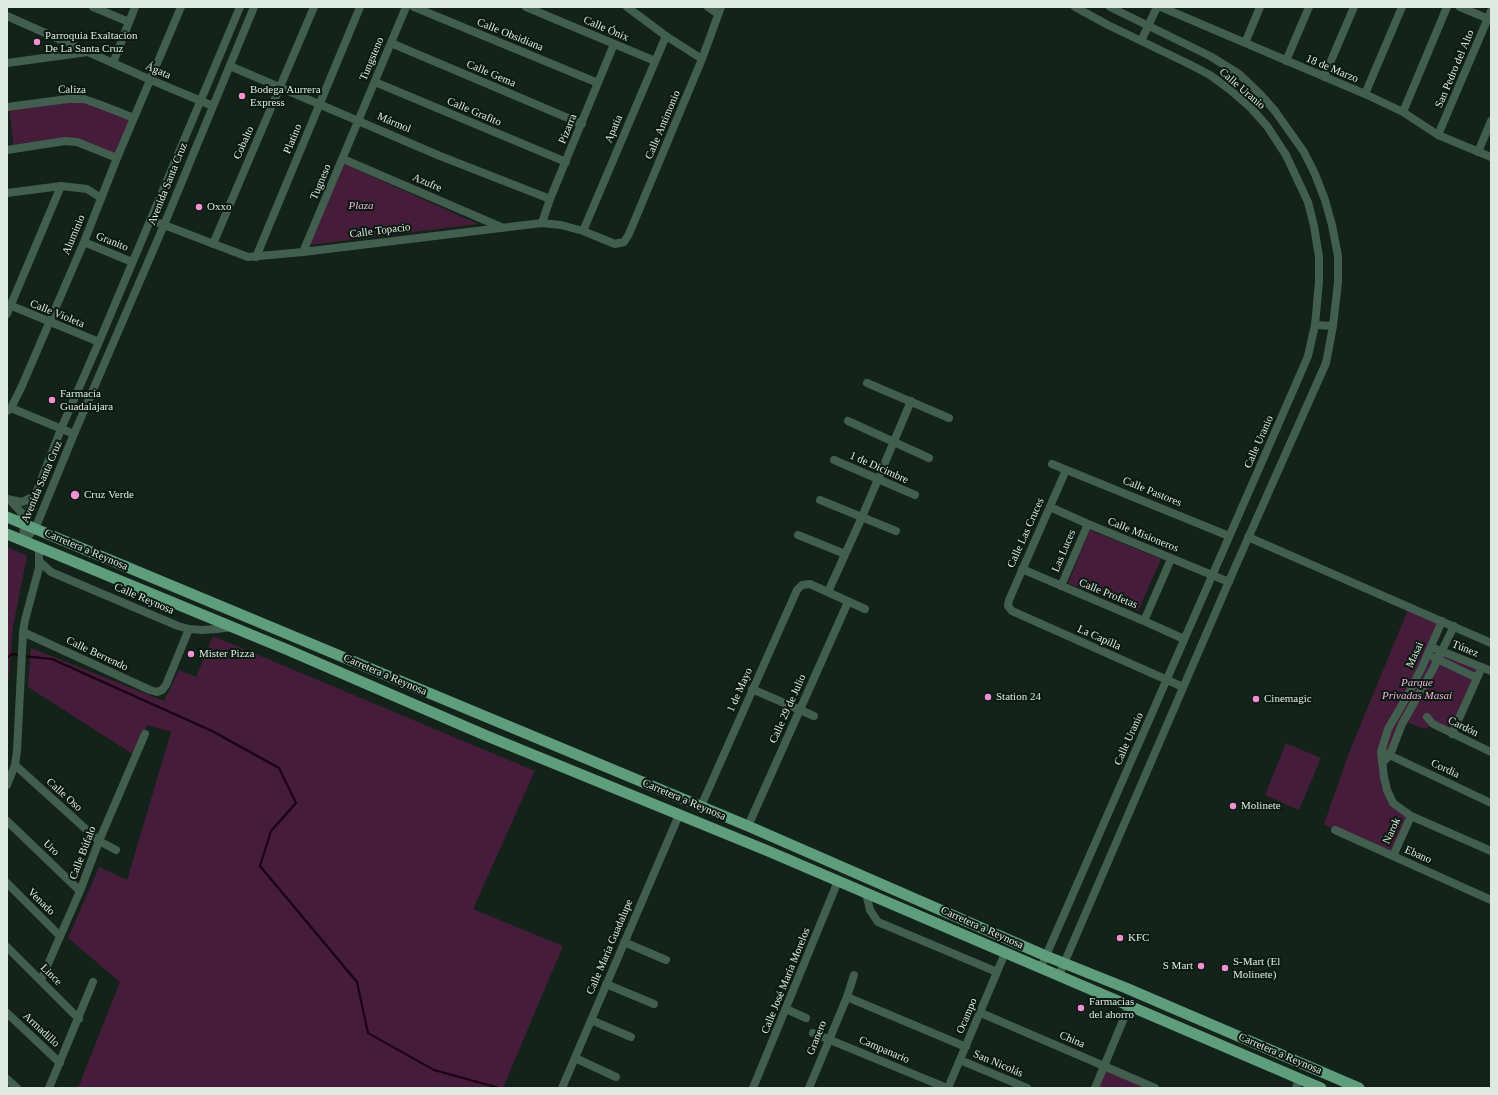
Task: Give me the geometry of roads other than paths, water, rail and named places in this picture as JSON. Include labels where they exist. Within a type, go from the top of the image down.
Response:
[{"type":"main road","name":"Carretera a Reynosa","points":[[7,517],[701,806],[1046,956],[1189,1014],[1359,1088]]},
{"type":"main road","name":"Carretera a Reynosa","points":[[7,534],[343,674],[487,736],[768,851],[1059,975],[1297,1083],[1321,1088]]},
{"type":"main road","points":[[343,674],[350,660]]},
{"type":"main road","points":[[648,802],[687,812],[695,811],[701,806]]},
{"type":"main road","points":[[691,820],[696,819],[719,823],[736,821]]},
{"type":"main road","points":[[764,833],[756,837],[755,841],[768,851]]},
{"type":"main road","points":[[923,918],[949,924],[955,924],[963,920]]},
{"type":"main road","points":[[1096,976],[1122,996],[1129,1006],[1145,1005],[1171,1013],[1189,1014]]},
{"type":"street","points":[[93,7],[129,22]]},
{"type":"street","points":[[113,63],[135,7]]},
{"type":"street","name":"Aluminio","points":[[74,434],[9,409],[21,388],[84,242],[117,158],[181,7]]},
{"type":"street","name":"Avenida Santa Cruz","points":[[23,541],[24,524],[61,429],[151,220],[240,7]]},
{"type":"street","name":"Avenida Santa Cruz","points":[[23,541],[35,529],[74,434],[164,225],[254,7]]},
{"type":"street","name":"Cobalto","points":[[213,244],[281,88],[314,7]]},
{"type":"street","name":"Platino","points":[[256,257],[360,7]]},
{"type":"street","name":"Tungsteno","points":[[358,120],[406,7]]},
{"type":"street","name":"Calle Obsidiana","points":[[414,7],[598,83]]},
{"type":"street","name":"Calle Ónix","points":[[526,7],[655,61]]},
{"type":"street","points":[[627,7],[666,36],[702,59]]},
{"type":"street","points":[[708,7],[720,10]]},
{"type":"street","name":"Calle Uranio","points":[[1041,968],[1308,356],[1315,325],[1320,282],[1319,256],[1308,202],[1286,155],[1267,126],[1250,107],[1210,75],[1090,16],[1075,7]]},
{"type":"street","name":"Calle Uranio","points":[[1059,975],[1248,537],[1326,363],[1333,326],[1338,282],[1338,256],[1325,200],[1315,174],[1304,152],[1275,111],[1239,74],[1210,56],[1110,7]]},
{"type":"street","points":[[1141,41],[1157,7]]},
{"type":"street","name":"18 de Marzo","points":[[1161,7],[1365,94],[1403,112],[1438,135],[1491,158]]},
{"type":"street","points":[[1245,43],[1260,7]]},
{"type":"street","points":[[1286,61],[1310,7]]},
{"type":"street","points":[[1324,77],[1354,7]]},
{"type":"street","points":[[1365,94],[1402,7]]},
{"type":"street","points":[[1403,112],[1447,7]]},
{"type":"street","points":[[1460,7],[1490,16]]},
{"type":"street","name":"Calle Antimonio","points":[[615,244],[624,242],[629,234],[702,59],[720,10]]},
{"type":"street","name":"Ágata","points":[[7,16],[213,106]]},
{"type":"street","name":"San Pedro del Alto","points":[[1438,135],[1490,16]]},
{"type":"street","name":"Apatia","points":[[583,231],[666,36]]},
{"type":"street","name":"Calle Gema","points":[[391,43],[582,124]]},
{"type":"street","name":"Pizarra","points":[[542,223],[550,199],[614,44]]},
{"type":"street","points":[[7,63],[89,52]]},
{"type":"street","name":"Mármol","points":[[230,66],[440,156],[550,199]]},
{"type":"street","name":"Calle Grafito","points":[[375,82],[566,162]]},
{"type":"street","name":"Caliza","points":[[7,107],[68,99],[84,99],[101,104],[134,118]]},
{"type":"street","name":"Tugneso","points":[[303,252],[358,120]]},
{"type":"street","points":[[1478,152],[1491,121]]},
{"type":"street","points":[[7,150],[65,141],[77,142],[117,158]]},
{"type":"street","name":"Azufre","points":[[343,159],[501,227]]},
{"type":"street","points":[[7,193],[61,186],[87,189],[101,198]]},
{"type":"street","points":[[7,314],[9,305],[61,186]]},
{"type":"street","name":"Calle Topacio","points":[[151,220],[248,257],[303,252],[542,223],[561,225],[583,231],[615,244]]},
{"type":"street","name":"Granito","points":[[84,242],[132,262]]},
{"type":"street","name":"Calle Violeta","points":[[9,305],[49,323],[99,342]]},
{"type":"street","points":[[1315,325],[1333,326]]},
{"type":"street","points":[[867,383],[949,418]]},
{"type":"street","points":[[865,609],[828,592],[862,517],[911,401]]},
{"type":"street","points":[[848,421],[929,458]]},
{"type":"street","name":"1 de Dicimbre","points":[[834,460],[915,495]]},
{"type":"street","name":"Calle Pastores","points":[[1052,464],[1229,536]]},
{"type":"street","name":"Calle Las Cruces","points":[[1008,606],[1022,569],[1066,470]]},
{"type":"street","points":[[9,500],[22,502],[35,496]]},
{"type":"street","points":[[9,500],[21,512],[24,524]]},
{"type":"street","points":[[820,500],[896,531]]},
{"type":"street","name":"Calle Misioneros","points":[[1050,507],[1171,559],[1229,582]]},
{"type":"street","name":"Las Luces","points":[[1061,586],[1088,524]]},
{"type":"street","points":[[798,535],[845,554]]},
{"type":"street","points":[[1248,537],[1491,643]]},
{"type":"street","points":[[7,785],[15,765],[18,744],[23,632],[40,562],[38,547]]},
{"type":"street","points":[[1144,620],[1171,559]]},
{"type":"street","name":"Calle Reynosa","points":[[40,562],[51,572],[189,629],[217,629],[231,627]]},
{"type":"street","name":"Calle Profetas","points":[[1022,569],[1144,620],[1184,639]]},
{"type":"street","points":[[37,579],[51,572]]},
{"type":"street","name":"1 de Mayo","points":[[701,806],[797,590],[802,585],[810,584],[828,592]]},
{"type":"street","name":"Calle 29 de Julio","points":[[748,826],[848,602]]},
{"type":"street","name":"La Capilla","points":[[1008,606],[1012,611],[1184,687]]},
{"type":"street","name":"Masai","points":[[1442,621],[1428,656],[1409,694],[1388,729],[1381,752],[1387,790],[1393,803],[1411,816],[1491,851]]},
{"type":"street","name":"Masai","points":[[1382,763],[1390,755],[1404,721],[1438,659],[1454,626]]},
{"type":"street","name":"Calle Berrendo","points":[[23,632],[157,692],[162,690],[166,685],[189,629]]},
{"type":"street","name":"Túnez","points":[[1432,647],[1491,671]]},
{"type":"street","name":"Túnez","points":[[1428,656],[1438,659],[1478,678]]},
{"type":"street","points":[[1452,734],[1482,667]]},
{"type":"street","points":[[752,689],[814,716]]},
{"type":"street","points":[[1395,717],[1404,721]]},
{"type":"street","name":"Cardón","points":[[1427,717],[1433,724],[1491,752]]},
{"type":"street","name":"Calle Búfalo","points":[[41,980],[145,734]]},
{"type":"street","name":"Cordia","points":[[1381,752],[1491,803]]},
{"type":"street","name":"Calle Oso","points":[[15,765],[99,841],[116,850]]},
{"type":"street","name":"Calle María Guadalupe","points":[[562,1088],[679,815]]},
{"type":"street","name":"Narok","points":[[1393,856],[1411,816]]},
{"type":"street","name":"Uro","points":[[7,821],[80,890]]},
{"type":"street","name":"Ebano","points":[[1335,830],[1491,900]]},
{"type":"street","name":"Calle José María Morelos","points":[[753,1088],[838,881]]},
{"type":"street","name":"Venado","points":[[7,883],[60,936]]},
{"type":"street","points":[[866,893],[870,910],[878,922],[997,972]]},
{"type":"street","points":[[624,942],[666,960]]},
{"type":"street","name":"Lince","points":[[7,947],[79,1019]]},
{"type":"street","name":"Ocampo","points":[[947,1088],[981,1013],[1005,953]]},
{"type":"street","name":"Granero","points":[[812,1087],[829,1038],[847,997],[854,975]]},
{"type":"street","points":[[49,1088],[94,982]]},
{"type":"street","points":[[606,984],[654,1004]]},
{"type":"street","points":[[847,997],[966,1047]]},
{"type":"street","points":[[1095,1088],[1129,1006]]},
{"type":"street","points":[[786,1009],[806,1018]]},
{"type":"street","name":"Armadillo","points":[[7,1013],[60,1063]]},
{"type":"street","name":"China","points":[[981,1013],[1155,1088]]},
{"type":"street","points":[[591,1020],[630,1037]]},
{"type":"street","name":"Campanario","points":[[813,1033],[829,1038],[947,1088]]},
{"type":"street","points":[[575,1058],[616,1077]]},
{"type":"street","name":"San Nicolás","points":[[960,1060],[1027,1088]]},
{"type":"street","points":[[7,1079],[17,1088]]},
{"type":"waterway","points":[[7,658],[12,654],[19,655]]},
{"type":"waterway","points":[[23,656],[52,659],[212,731],[279,768],[296,803],[271,831],[260,866],[357,982],[368,1033],[434,1070],[499,1088]]},
{"type":"place","name":"Parroquia Exaltacion De La Santa Cruz","points":[[37,42]]},
{"type":"place","name":"Bodega Aurrera Express","points":[[242,96]]},
{"type":"place","name":"Oxxo","points":[[199,207]]},
{"type":"place","name":"Farmacia Guadalajara","points":[[52,400]]},
{"type":"place","name":"Cruz Verde","points":[[75,495]]},
{"type":"place","name":"Mister Pizza","points":[[191,654]]},
{"type":"place","name":"Station 24","points":[[988,697]]},
{"type":"place","name":"Cinemagic","points":[[1256,699]]},
{"type":"place","name":"Molinete","points":[[1233,806]]},
{"type":"place","name":"KFC","points":[[1120,938]]},
{"type":"place","name":"S Mart","points":[[1201,966]]},
{"type":"place","name":"S-Mart (El Molinete)","points":[[1225,968]]},
{"type":"place","name":"Farmacias del ahorro","points":[[1081,1008]]},
{"type":"park label","name":"Plaza","points":[[361,206]]},
{"type":"park label","name":"Parque Privadas Masai","points":[[1417,689]]}]
